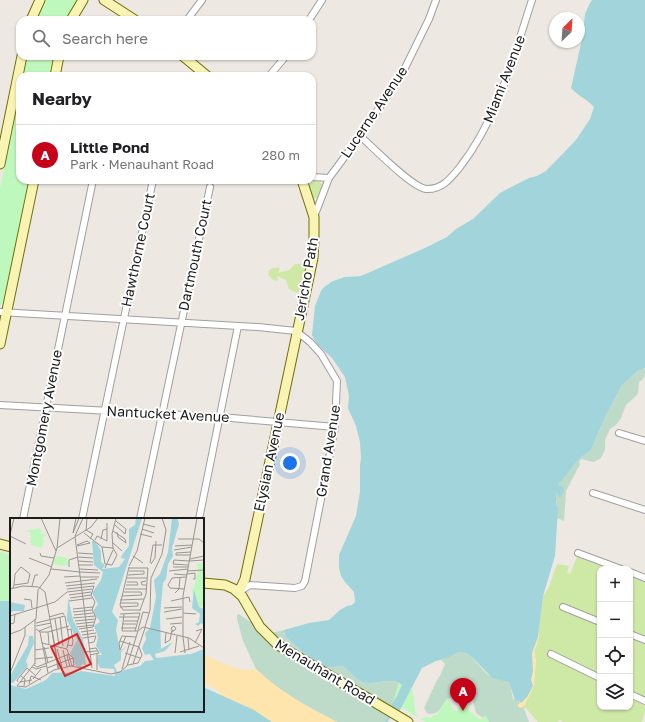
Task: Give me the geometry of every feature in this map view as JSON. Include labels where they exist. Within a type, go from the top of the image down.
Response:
[{"type":"street","points":[[33,16],[40,0]]},
{"type":"street","points":[[73,16],[83,0]]},
{"type":"street","points":[[104,0],[129,16]]},
{"type":"street","points":[[190,16],[202,0]]},
{"type":"street","points":[[312,16],[322,0]]},
{"type":"street","name":"Lucerne Avenue","points":[[314,217],[329,178],[401,76],[430,19],[436,0]]},
{"type":"street","name":"Miami Avenue","points":[[360,136],[417,186],[425,189],[435,189],[450,180],[467,158],[484,131],[510,70],[532,0]]},
{"type":"street","points":[[19,72],[21,60]]},
{"type":"street","points":[[56,72],[58,60]]},
{"type":"street","points":[[189,60],[202,72]]},
{"type":"street","points":[[272,72],[283,60]]},
{"type":"street","points":[[0,164],[16,85]]},
{"type":"street","points":[[316,177],[329,178]]},
{"type":"street","points":[[0,344],[3,312],[33,184]]},
{"type":"street","name":"Montgomery Avenue","points":[[23,518],[92,184]]},
{"type":"street","name":"Hawthorne Court","points":[[82,518],[152,184]]},
{"type":"street","name":"Jericho Path","points":[[296,331],[313,258],[314,240],[314,217],[303,184]]},
{"type":"street","name":"Dartmouth Court","points":[[140,518],[210,187]]},
{"type":"street","points":[[3,312],[238,326],[296,331]]},
{"type":"street","points":[[199,518],[238,326]]},
{"type":"street","name":"Elysian Avenue","points":[[238,592],[245,580],[296,331]]},
{"type":"street","name":"Grand Avenue","points":[[238,592],[250,585],[295,588],[304,584],[306,578],[335,427],[337,381],[321,354],[310,342],[296,331]]},
{"type":"street","name":"Nantucket Avenue","points":[[0,405],[220,417],[335,427]]},
{"type":"street","points":[[619,432],[645,441]]},
{"type":"street","points":[[593,492],[645,510]]},
{"type":"street","points":[[0,544],[10,547]]},
{"type":"street","points":[[578,553],[613,566]]},
{"type":"street","points":[[633,573],[645,578]]},
{"type":"street","points":[[204,583],[229,586],[238,592]]},
{"type":"street","name":"Menauhant Road","points":[[238,592],[260,627],[278,645],[408,722]]},
{"type":"street","points":[[563,606],[597,621]]},
{"type":"street","points":[[633,635],[645,640]]},
{"type":"street","points":[[551,654],[597,677]]},
{"type":"street","points":[[633,695],[645,701]]},
{"type":"green space","points":[[46,0],[77,0],[68,16],[39,16]]},
{"type":"green space","points":[[26,60],[54,60],[51,72],[24,72]]},
{"type":"green space","points":[[16,111],[16,184],[28,184],[4,302],[0,306],[0,188]]},
{"type":"green space","points":[[316,181],[318,181],[322,184],[322,187],[317,198],[314,198],[311,195],[307,184],[316,184]]},
{"type":"green space","points":[[295,264],[305,264],[307,266],[303,290],[297,293],[289,289],[286,280],[277,276],[278,280],[276,281],[270,278],[268,272],[269,270],[275,268],[280,268],[278,273],[289,270]]},
{"type":"green space","points":[[641,369],[645,369],[645,375],[639,382],[638,393],[626,405],[621,418],[616,425],[610,429],[605,440],[605,450],[601,458],[594,462],[581,459],[579,462],[579,467],[566,491],[564,521],[557,518],[557,503],[555,496],[557,486],[579,459],[591,450],[606,415],[622,385]]},
{"type":"green space","points":[[0,552],[10,555],[10,638],[0,635]]},
{"type":"green space","points":[[577,557],[602,566],[597,566],[597,618],[565,604],[563,609],[597,624],[597,673],[553,652],[597,679],[597,710],[633,710],[633,698],[645,706],[642,722],[563,722],[560,720],[557,722],[538,722],[524,706],[533,685],[536,660],[534,652],[539,637],[543,596],[549,587],[557,564],[569,566],[567,572],[570,574]]},
{"type":"green space","points":[[633,577],[645,582],[645,637],[633,632]]},
{"type":"green space","points":[[239,614],[256,626],[271,633],[284,630],[285,636],[310,659],[325,668],[342,666],[359,681],[372,683],[394,681],[402,685],[388,722],[337,722],[290,697],[256,669],[243,641],[237,619],[237,615]]},
{"type":"green space","points":[[633,638],[645,643],[645,697],[633,691]]},
{"type":"green space","points":[[459,652],[472,658],[490,676],[509,682],[513,699],[519,701],[520,704],[518,704],[523,707],[525,705],[524,709],[529,722],[488,722],[476,713],[472,697],[467,693],[447,699],[437,712],[431,714],[427,713],[424,708],[445,664],[441,660]]},
{"type":"green space","points":[[400,679],[408,684],[412,689],[415,711],[420,719],[393,702]]},
{"type":"green space","points":[[463,698],[469,704],[469,711],[479,719],[486,716],[489,722],[425,722],[420,719],[427,717],[431,718],[434,715],[437,715],[443,704],[448,699],[453,710],[457,711]]},
{"type":"sand","points":[[539,629],[539,637],[534,652],[536,660],[534,686],[524,706],[521,708],[518,707],[518,704],[521,703],[533,686],[531,680],[533,662],[532,653],[538,637]]},
{"type":"sand","points":[[204,654],[222,663],[244,670],[256,669],[275,685],[337,722],[265,722],[226,702],[218,691],[204,683]]},
{"type":"water","points":[[592,0],[645,0],[645,368],[638,371],[622,385],[606,415],[591,450],[579,459],[558,485],[563,487],[564,490],[561,497],[559,497],[556,491],[556,503],[558,509],[555,556],[543,596],[538,637],[532,653],[533,671],[531,680],[533,686],[527,697],[521,703],[515,700],[509,682],[492,678],[474,659],[466,653],[459,652],[422,668],[399,712],[392,709],[391,706],[402,685],[394,681],[368,683],[359,681],[342,666],[325,668],[310,659],[285,636],[284,630],[309,623],[329,620],[340,610],[352,605],[355,602],[354,592],[341,576],[339,568],[339,555],[356,516],[360,491],[360,442],[356,426],[348,408],[349,396],[345,377],[332,358],[316,343],[312,335],[315,306],[321,291],[333,281],[345,277],[361,276],[447,237],[456,229],[473,219],[500,193],[546,171],[576,140],[590,119],[594,107],[571,88],[580,48],[585,48],[585,14]]},
{"type":"water","points":[[0,601],[10,601],[10,712],[204,712],[204,687],[254,710],[272,722],[0,722]]},
{"type":"waterway","points":[[386,722],[391,714]]},
{"type":"place","name":"Little Pond","points":[[463,711]]}]
